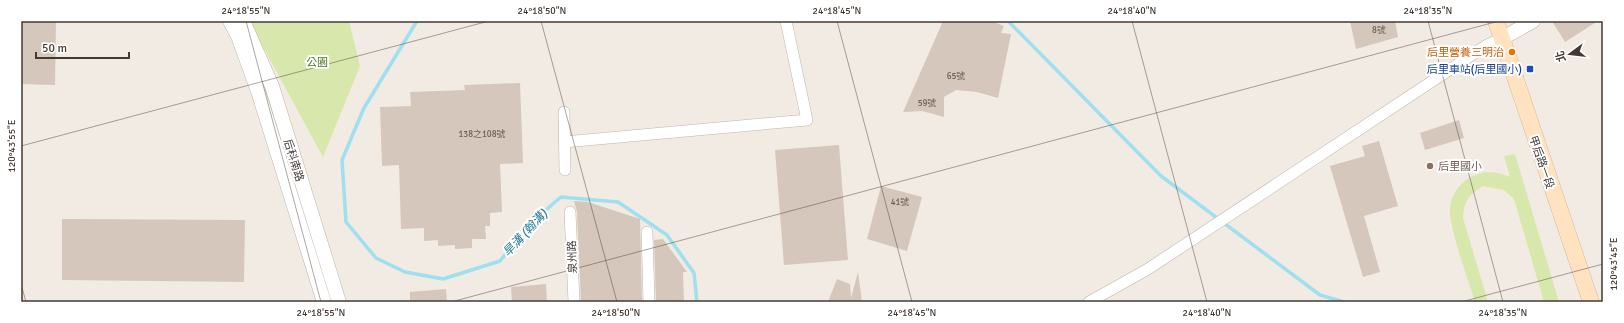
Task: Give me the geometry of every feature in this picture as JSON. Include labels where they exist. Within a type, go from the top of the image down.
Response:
[{"type":"main road","name":"甲后路一段","points":[[1496,21],[1591,302]]},
{"type":"street","name":"后科南路","points":[[230,21],[238,36],[258,91],[324,302]]},
{"type":"street","name":"后科南路","points":[[243,21],[272,86],[339,302]]},
{"type":"street","points":[[564,142],[807,120],[786,21]]},
{"type":"street","points":[[1089,302],[1148,269],[1221,219],[1487,45],[1533,21]]},
{"type":"street","points":[[564,112],[565,170]]},
{"type":"street","name":"泉州路","points":[[570,212],[574,302]]},
{"type":"street","points":[[646,232],[649,302]]},
{"type":"green space","name":"公園","points":[[249,21],[349,21],[360,66],[323,157]]},
{"type":"green space","points":[[1515,154],[1559,302],[1544,302],[1514,199],[1504,190],[1483,186],[1471,195],[1464,207],[1463,212],[1463,218],[1488,302],[1475,302],[1460,254],[1450,216],[1450,208],[1454,194],[1465,180],[1474,175],[1490,172],[1510,177],[1504,156]]},
{"type":"building","points":[[21,21],[56,21],[55,85],[21,84]]},
{"type":"building","points":[[943,21],[991,21],[1004,26],[1001,33],[1011,34],[998,98],[977,92],[956,90],[944,97],[944,117],[922,111],[903,112]]},
{"type":"building","points":[[1350,21],[1395,21],[1398,37],[1356,49]]},
{"type":"building","points":[[1552,21],[1598,21],[1565,42]]},
{"type":"building","points":[[520,83],[523,163],[500,164],[502,212],[490,213],[490,226],[485,226],[486,239],[472,239],[472,248],[455,249],[455,245],[438,246],[438,240],[424,241],[424,228],[401,229],[399,165],[382,166],[380,107],[411,106],[410,92],[465,90],[464,85]]},
{"type":"building","points":[[1459,120],[1464,138],[1425,150],[1420,133]]},
{"type":"building","points":[[1379,141],[1398,206],[1364,216],[1380,272],[1363,277],[1330,166],[1365,156],[1362,146]]},
{"type":"building","points":[[839,145],[848,260],[784,265],[775,150]]},
{"type":"building","points":[[881,186],[922,197],[907,251],[867,239]]},
{"type":"building","points":[[574,201],[588,202],[640,219],[642,302],[581,302],[577,212]]},
{"type":"building","points":[[62,219],[245,220],[244,282],[62,280]]},
{"type":"building","points":[[663,239],[687,272],[683,272],[684,302],[656,302],[654,240]]},
{"type":"building","points":[[858,272],[862,302],[828,302],[837,279],[850,284],[851,298]]},
{"type":"building","points":[[546,284],[547,302],[512,302],[511,287]]},
{"type":"building","points":[[446,289],[447,302],[410,302],[410,292]]},
{"type":"waterway","name":"旱溝 (翰溝)","points":[[417,21],[364,108],[342,160],[346,222],[376,258],[405,272],[443,279],[500,261],[534,220],[561,197],[618,202],[667,235],[694,273],[697,302]]},
{"type":"waterway","points":[[1008,21],[1161,176],[1320,295],[1344,302]]},
{"type":"place","name":"后里營養三明治","points":[[1512,52]]},
{"type":"place","name":"后里車站(后里國小)","points":[[1530,69]]},
{"type":"place","name":"后里國小","points":[[1430,166]]}]
